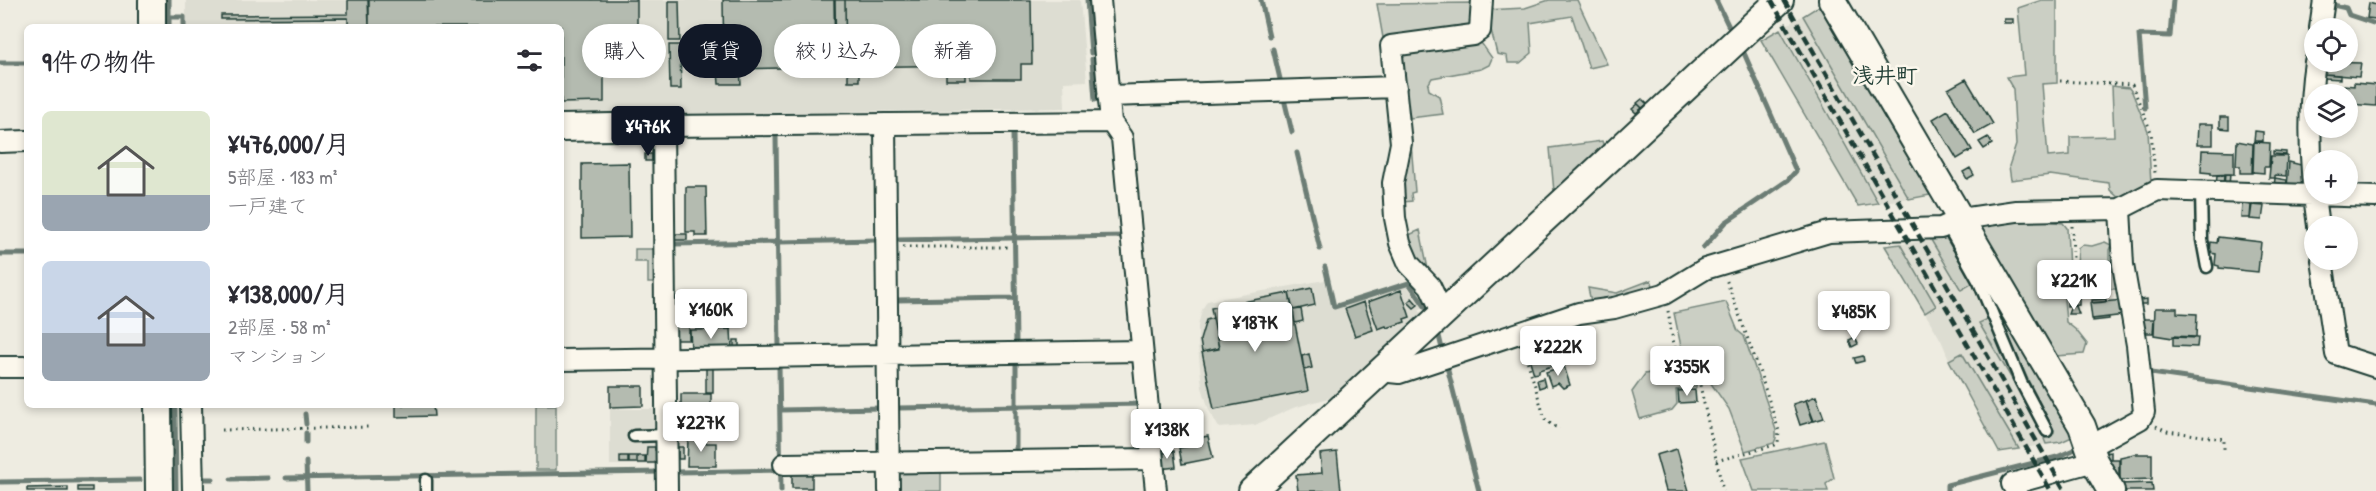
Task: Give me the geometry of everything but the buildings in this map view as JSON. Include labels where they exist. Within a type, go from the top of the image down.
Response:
[{"type":"street","points":[[152,0],[152,24]]},
{"type":"street","points":[[1100,0],[1112,122],[1122,138],[1156,491]]},
{"type":"street","points":[[1443,314],[1430,286],[1409,264],[1400,243],[1395,218],[1392,183],[1401,143],[1391,46],[1473,35],[1480,30],[1482,0]]},
{"type":"street","points":[[1252,491],[1780,0]]},
{"type":"street","points":[[1832,0],[1954,222],[2082,426],[2092,454],[2111,491]]},
{"type":"street","points":[[2321,18],[2324,0]]},
{"type":"street","points":[[2312,150],[2310,97],[2314,72]]},
{"type":"street","points":[[1108,96],[1396,87]]},
{"type":"street","points":[[564,128],[1112,122]]},
{"type":"street","points":[[885,124],[890,491]]},
{"type":"street","points":[[663,126],[667,491]]},
{"type":"street","points":[[0,142],[24,141]]},
{"type":"street","points":[[1380,371],[1399,373],[1579,313],[1614,308],[1664,294],[1706,269],[1829,232],[1941,228],[1954,222],[2016,211],[2120,209],[2157,189],[2304,195]]},
{"type":"street","points":[[2358,196],[2376,197]]},
{"type":"street","points":[[2016,491],[2013,484],[2092,454],[2140,419],[2144,412],[2137,345],[2123,265],[2120,209]]},
{"type":"street","points":[[2323,270],[2336,354],[2376,367]]},
{"type":"street","points":[[564,360],[1142,351]]},
{"type":"street","points":[[0,367],[24,367]]},
{"type":"street","points":[[158,408],[159,491]]},
{"type":"street","points":[[191,408],[193,491]]},
{"type":"street","points":[[784,464],[1153,459]]},
{"type":"lane","points":[[2201,191],[2202,240],[2206,267]]},
{"type":"lane","points":[[1954,222],[2021,382],[2047,431]]},
{"type":"lane","points":[[634,436],[666,435]]},
{"type":"path","points":[[2060,81],[2132,85],[2151,132],[2157,189]]},
{"type":"path","points":[[2071,210],[2074,294]]},
{"type":"path","points":[[886,247],[1009,247]]},
{"type":"path","points":[[1716,461],[1775,445],[1779,439],[1779,431],[1757,364],[1721,265]]},
{"type":"path","points":[[1664,294],[1676,350],[1679,357],[1692,366],[1698,376],[1723,491]]},
{"type":"path","points":[[1511,336],[1524,351],[1545,419],[1553,426],[1560,428]]},
{"type":"path","points":[[2142,415],[2156,426],[2168,431],[2224,439],[2224,451]]},
{"type":"path","points":[[222,430],[369,427]]},
{"type":"shaded area","points":[[186,0],[1080,0],[1087,81],[1064,82],[1065,108],[564,117],[564,24],[186,24]]},
{"type":"shaded area","points":[[1549,0],[1577,0],[1607,64],[1589,68],[1572,16],[1530,23],[1532,53],[1520,63],[1508,63],[1507,56],[1497,54],[1486,10],[1525,8]]},
{"type":"shaded area","points":[[2042,0],[2057,0],[2057,83],[2042,84],[2048,157],[2070,155],[2070,137],[2114,136],[2112,86],[2129,88],[2148,131],[2151,184],[2120,199],[2110,190],[2109,183],[2050,175],[2011,180],[2009,166],[2016,145],[2013,89],[2006,77],[2024,75],[2018,8]]},
{"type":"shaded area","points":[[1477,3],[1472,26],[1383,38],[1377,4]]},
{"type":"shaded area","points":[[1819,6],[1930,195],[1858,206],[1761,40]]},
{"type":"shaded area","points":[[1819,6],[1930,195],[1909,199],[1803,16]]},
{"type":"shaded area","points":[[1780,29],[1878,203],[1858,206],[1761,40]]},
{"type":"shaded area","points":[[1476,41],[1482,44],[1492,58],[1489,65],[1481,69],[1432,78],[1428,85],[1429,90],[1439,96],[1443,114],[1410,118],[1400,55],[1405,50]]},
{"type":"shaded area","points":[[1602,141],[1604,147],[1554,192],[1550,148]]},
{"type":"shaded area","points":[[1411,143],[1415,192],[1411,193],[1412,201],[1403,202],[1401,186]]},
{"type":"shaded area","points":[[2037,220],[2063,223],[2067,228],[2070,291],[2064,298],[2066,322],[2087,344],[2084,354],[2055,356],[1976,222]]},
{"type":"shaded area","points":[[1420,230],[1428,269],[1422,270],[1410,245],[1409,235]]},
{"type":"shaded area","points":[[1946,238],[1967,249],[2074,436],[2061,442],[1999,452],[1953,369],[1941,340],[1885,246]]},
{"type":"shaded area","points":[[1946,238],[1973,283],[1961,290],[1931,240]]},
{"type":"shaded area","points":[[2105,242],[2111,245],[2109,260],[2115,263],[2119,289],[2110,289],[2107,272],[2086,274],[2084,294],[2080,294],[2077,267],[2078,248],[2082,245],[2092,246]]},
{"type":"shaded area","points":[[1900,244],[1936,306],[1925,313],[1885,246]]},
{"type":"shaded area","points":[[635,249],[658,249],[658,283],[648,283],[648,262],[635,262]]},
{"type":"shaded area","points":[[1982,276],[2074,436],[2061,442],[2046,444],[2044,439],[2054,430],[2029,382]]},
{"type":"shaded area","points":[[1325,280],[1332,310],[1406,285],[1423,307],[1419,310],[1423,316],[1336,396],[1293,408],[1255,425],[1219,428],[1209,410],[1202,387],[1198,346],[1198,326],[1207,301]]},
{"type":"shaded area","points":[[1651,280],[1656,293],[1592,306],[1588,288],[1617,293]]},
{"type":"shaded area","points":[[1726,302],[1738,331],[1744,336],[1776,430],[1774,443],[1745,451],[1729,409],[1710,382],[1708,363],[1695,363],[1683,356],[1674,313]]},
{"type":"shaded area","points":[[1990,318],[2016,386],[1979,323]]},
{"type":"shaded area","points":[[1962,353],[2019,449],[1999,452],[1949,360]]},
{"type":"shaded area","points":[[1682,366],[1693,374],[1696,387],[1676,390],[1677,404],[1672,410],[1640,419],[1632,392],[1645,374]]},
{"type":"shaded area","points":[[536,408],[556,408],[556,470],[536,470]]},
{"type":"shaded area","points":[[610,409],[661,409],[661,465],[610,465]]},
{"type":"shaded area","points":[[1825,441],[1834,478],[1826,484],[1828,491],[1754,491],[1742,458]]},
{"type":"shaded area","points":[[941,471],[941,491],[898,491],[898,472]]},
{"type":"waterway","points":[[169,0],[169,24]]},
{"type":"waterway","points":[[1087,0],[1091,53]]},
{"type":"waterway","points":[[1261,0],[1269,36]]},
{"type":"waterway","points":[[1716,0],[1730,29]]},
{"type":"waterway","points":[[2145,108],[2139,35],[2170,36],[2173,0]]},
{"type":"waterway","points":[[2329,4],[2346,8],[2349,15],[2376,24]]},
{"type":"waterway","points":[[169,17],[184,17],[184,24]]},
{"type":"waterway","points":[[1273,49],[1280,79]]},
{"type":"waterway","points":[[1703,248],[1726,222],[1788,180],[1796,171],[1744,53]]},
{"type":"waterway","points":[[1092,59],[1095,100]]},
{"type":"waterway","points":[[0,63],[24,63]]},
{"type":"waterway","points":[[1284,99],[1292,132]]},
{"type":"waterway","points":[[1013,133],[1016,343]]},
{"type":"waterway","points":[[776,137],[779,348]]},
{"type":"waterway","points":[[1297,153],[1320,249]]},
{"type":"waterway","points":[[897,240],[1126,236]]},
{"type":"waterway","points":[[675,244],[877,240]]},
{"type":"waterway","points":[[0,254],[24,254]]},
{"type":"waterway","points":[[1325,267],[1334,307],[1409,283],[1427,309]]},
{"type":"waterway","points":[[895,300],[1015,298]]},
{"type":"waterway","points":[[1439,336],[1443,353]]},
{"type":"waterway","points":[[1016,363],[1016,453]]},
{"type":"waterway","points":[[1446,363],[1479,491]]},
{"type":"waterway","points":[[779,366],[781,491]]},
{"type":"waterway","points":[[2144,372],[2376,405]]},
{"type":"waterway","points":[[897,408],[1144,404]]},
{"type":"waterway","points":[[175,408],[176,491]]},
{"type":"waterway","points":[[780,410],[881,408]]},
{"type":"waterway","points":[[305,414],[306,424]]},
{"type":"waterway","points":[[306,433],[306,442]]},
{"type":"waterway","points":[[1947,491],[1947,485],[2057,457],[2078,448]]},
{"type":"waterway","points":[[306,462],[307,491]]},
{"type":"waterway","points":[[679,472],[784,470]]},
{"type":"waterway","points":[[286,478],[660,472]]},
{"type":"waterway","points":[[231,479],[268,478]]},
{"type":"waterway","points":[[199,479],[213,479]]},
{"type":"waterway","points":[[0,482],[140,480]]},
{"type":"railway","points":[[1771,0],[2051,491]]},
{"type":"railway","points":[[1784,0],[2065,491]]},
{"type":"district","name":"浅井町","points":[[1885,75]]}]
